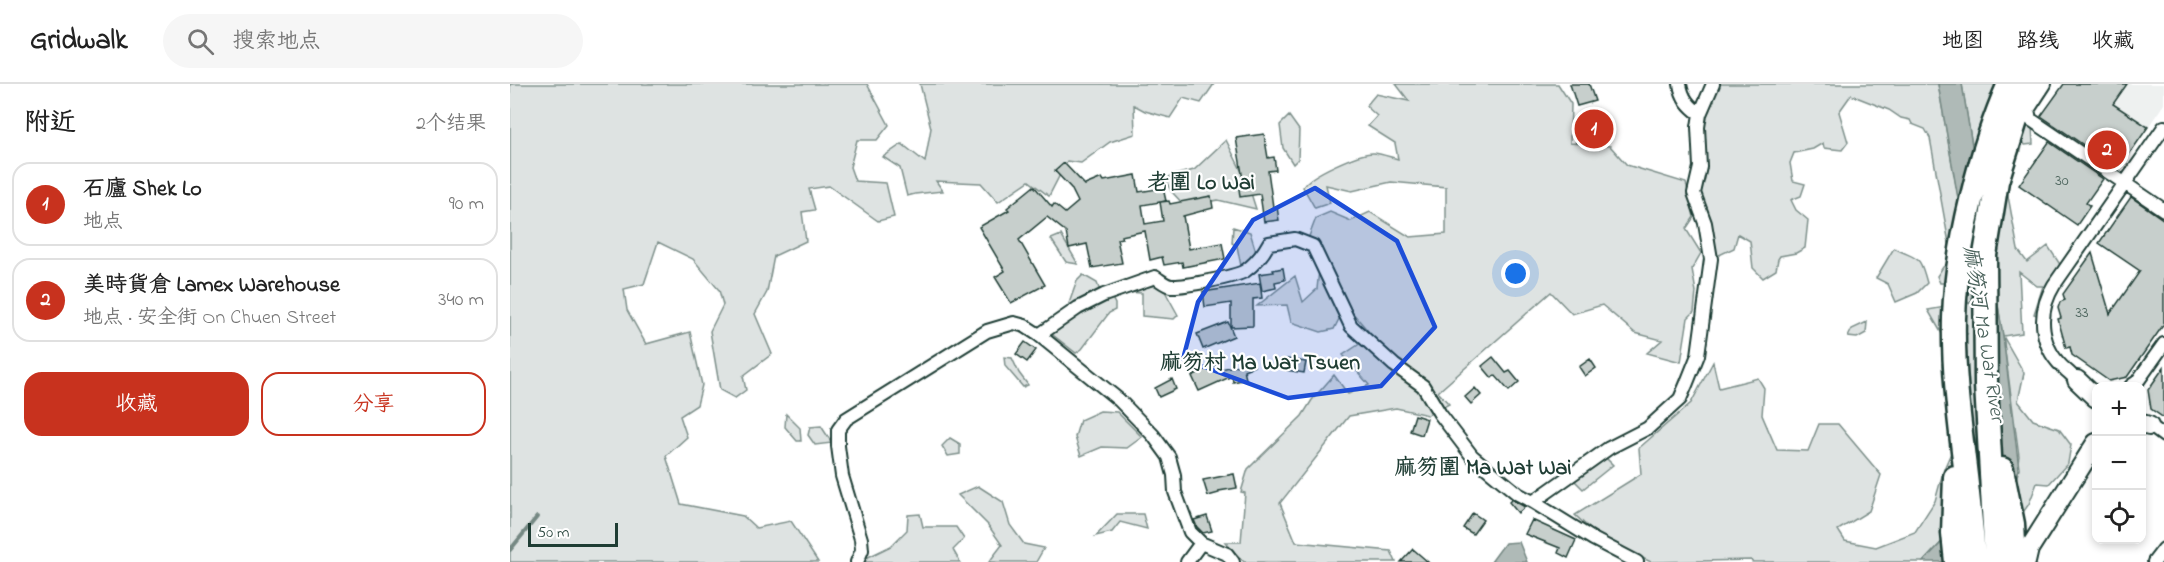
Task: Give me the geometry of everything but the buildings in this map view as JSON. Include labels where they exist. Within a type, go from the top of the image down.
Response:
[{"type":"highway","points":[[1974,562],[1957,388],[1954,317],[1961,248],[1978,174],[1999,106],[2009,84]]},
{"type":"highway","points":[[1996,562],[1986,385],[1985,255],[1997,181],[2019,111],[2031,84]]},
{"type":"highway","points":[[1986,385],[2013,524],[2015,562]]},
{"type":"highway","points":[[1956,562],[1953,533],[1957,388]]},
{"type":"street","points":[[1680,84],[1681,92],[1689,105],[1700,114]]},
{"type":"street","points":[[1533,502],[1609,448],[1648,428],[1680,399],[1698,355],[1711,259],[1706,223],[1694,193],[1700,167],[1698,127],[1700,114],[1713,84]]},
{"type":"street","points":[[2045,84],[2028,110],[2030,119],[2164,210]]},
{"type":"street","points":[[2092,394],[2055,358],[2045,340],[2042,321],[2045,302],[2054,285],[2164,127]]},
{"type":"street","points":[[1039,335],[1078,308],[1104,295],[1155,277],[1168,286],[1244,272],[1261,256],[1269,243],[1295,239],[1313,246],[1351,326],[1394,365],[1423,386],[1440,414],[1472,456],[1518,494],[1593,539],[1637,562]]},
{"type":"street","points":[[857,562],[862,550],[861,538],[842,476],[838,430],[846,418],[987,331],[1014,323],[1025,326],[1039,335],[1119,400],[1153,435],[1169,457],[1175,492],[1190,532],[1201,543],[1227,554],[1233,562]]},
{"type":"street","points":[[2137,382],[2164,344]]},
{"type":"street","points":[[2077,380],[2092,385]]},
{"type":"street","points":[[2146,423],[2164,436]]},
{"type":"street","points":[[2026,562],[2029,549],[2092,451]]},
{"type":"street","points":[[1187,562],[1201,543]]},
{"type":"street","points":[[2154,562],[2164,549]]},
{"type":"highlighted area","points":[[1315,188],[1397,241],[1435,327],[1381,386],[1288,398],[1183,359],[1198,302],[1253,220]]},
{"type":"shaded area","points":[[510,84],[867,84],[889,125],[877,140],[857,140],[850,167],[855,181],[886,183],[894,217],[878,221],[829,186],[809,189],[815,210],[802,212],[806,241],[774,256],[767,292],[755,314],[772,354],[743,376],[746,390],[735,398],[720,390],[710,331],[723,305],[719,290],[693,259],[658,242],[644,284],[624,289],[627,310],[646,344],[690,332],[702,385],[697,405],[680,416],[687,437],[666,456],[681,504],[743,516],[756,528],[791,521],[818,562],[510,562]]},
{"type":"shaded area","points":[[920,84],[1214,84],[1201,103],[1183,98],[1170,118],[1145,111],[1134,105],[1135,134],[1110,142],[1081,163],[1067,161],[1049,196],[1029,181],[998,202],[981,183],[936,181],[943,191],[907,196],[900,168],[883,157],[902,144],[925,162],[931,128]]},
{"type":"shaded area","points":[[1396,84],[1558,84],[1571,104],[1570,143],[1610,146],[1627,165],[1686,183],[1694,217],[1686,229],[1701,253],[1692,269],[1696,292],[1694,312],[1688,318],[1681,362],[1647,353],[1662,340],[1635,333],[1602,305],[1572,314],[1551,292],[1438,392],[1449,404],[1428,415],[1396,408],[1349,416],[1280,503],[1296,542],[1391,551],[1396,562],[1244,562],[1225,542],[1241,542],[1245,493],[1241,492],[1248,469],[1302,416],[1312,400],[1334,375],[1348,394],[1369,385],[1343,355],[1358,345],[1369,332],[1346,305],[1334,329],[1321,332],[1291,322],[1287,305],[1257,306],[1295,276],[1303,302],[1317,289],[1319,270],[1305,247],[1316,218],[1330,212],[1351,221],[1370,212],[1410,237],[1446,234],[1446,187],[1391,182],[1352,191],[1326,185],[1330,203],[1315,208],[1303,187],[1315,176],[1358,156],[1374,153],[1398,159],[1395,143],[1368,126],[1377,116],[1366,106],[1376,94],[1409,101]]},
{"type":"shaded area","points":[[1716,84],[1938,84],[1961,213],[1972,301],[1964,304],[1973,303],[1987,409],[1988,492],[1923,562],[1752,562],[1751,560],[1651,562],[1601,539],[1575,515],[1641,474],[1639,448],[1691,403],[1713,362],[1719,388],[1758,378],[1764,388],[1762,415],[1777,450],[1808,451],[1819,424],[1838,424],[1881,475],[1869,511],[1838,530],[1845,541],[1876,547],[1915,532],[1935,501],[1944,469],[1963,425],[1946,396],[1942,364],[1967,334],[1942,334],[1928,310],[1957,305],[1951,283],[1940,283],[1937,276],[1952,260],[1930,138],[1925,129],[1889,110],[1851,95],[1839,112],[1848,142],[1842,150],[1824,148],[1823,143],[1813,149],[1794,153],[1790,163],[1793,181],[1805,184],[1801,196],[1791,200],[1796,210],[1808,220],[1805,248],[1796,253],[1780,256],[1776,270],[1763,278],[1753,268],[1750,241],[1738,234],[1734,248],[1711,259],[1694,193],[1698,132]]},
{"type":"shaded area","points":[[1962,84],[1996,84],[2013,134],[2032,125],[2033,144],[2025,145],[2023,141],[2021,151],[2008,150],[2003,169],[2018,250],[2027,262],[2048,246],[2061,266],[2049,280],[2043,317],[2034,314],[2043,286],[2037,286],[2019,272],[2022,333],[2003,336]]},
{"type":"shaded area","points":[[2064,84],[2164,84],[2164,104],[2116,174],[2038,120]]},
{"type":"shaded area","points":[[1289,116],[1299,130],[1298,159],[1293,164],[1283,148],[1280,125]]},
{"type":"shaded area","points":[[1226,140],[1248,184],[1256,209],[1218,200],[1185,206],[1171,191],[1165,179],[1194,170]]},
{"type":"shaded area","points":[[1233,227],[1250,232],[1256,252],[1241,266],[1237,246],[1232,243]]},
{"type":"shaded area","points":[[1061,235],[1078,264],[1066,262],[1051,239]]},
{"type":"shaded area","points":[[1894,248],[1920,262],[1927,283],[1917,293],[1896,302],[1888,284],[1876,278]]},
{"type":"shaded area","points":[[1083,275],[1097,283],[1103,300],[1111,296],[1115,310],[1109,313],[1082,349],[1076,353],[1049,332],[1067,309],[1077,281]]},
{"type":"shaded area","points":[[1161,284],[1178,315],[1174,319],[1142,316],[1142,293],[1125,292]]},
{"type":"shaded area","points":[[1867,322],[1866,333],[1857,338],[1848,337],[1852,329]]},
{"type":"shaded area","points":[[2003,336],[2024,373],[2018,401],[2033,420],[2059,429],[2071,445],[2068,463],[2049,484],[2037,483],[2029,504],[2004,539],[2019,456]]},
{"type":"shaded area","points":[[1004,357],[1012,358],[1028,385],[1023,387],[1005,366]]},
{"type":"shaded area","points":[[1100,411],[1117,412],[1142,437],[1127,448],[1102,447],[1081,456],[1075,437],[1080,420]]},
{"type":"shaded area","points":[[786,414],[800,428],[801,441],[797,441],[785,427]]},
{"type":"shaded area","points":[[821,426],[832,443],[815,445],[808,435],[810,427]]},
{"type":"shaded area","points":[[950,438],[960,444],[960,454],[948,456],[942,446]]},
{"type":"shaded area","points":[[1602,454],[1613,465],[1583,489],[1572,478]]},
{"type":"shaded area","points":[[978,486],[1003,502],[1010,525],[1024,544],[1044,548],[1036,562],[989,562],[1002,545],[988,525],[958,495]]},
{"type":"shaded area","points":[[920,514],[923,527],[956,527],[964,539],[953,550],[960,562],[858,562],[891,546],[907,530],[908,515]]},
{"type":"shaded area","points":[[1117,514],[1143,514],[1147,529],[1120,522],[1112,532],[1096,536]]},
{"type":"water","name":"麻笏河 Ma Wat River","points":[[1938,84],[1962,84],[2003,336],[2019,469],[2009,495],[2001,507],[1952,562],[1923,562],[1989,492],[1977,307]]},
{"type":"water","points":[[1519,542],[1527,562],[1491,562],[1505,543]]},
{"type":"waterway","points":[[510,550],[537,517]]},
{"type":"place","name":"石廬 Shek Lo","points":[[1594,129]]},
{"type":"place","name":"美時貨倉 Lamex Warehouse","points":[[2107,150]]},
{"type":"district","name":"老圍 Lo Wai","points":[[1201,184]]},
{"type":"district","name":"麻笏村 Ma Wat Tsuen","points":[[1260,364]]},
{"type":"district","name":"麻笏圍 Ma Wat Wai","points":[[1483,469]]}]
